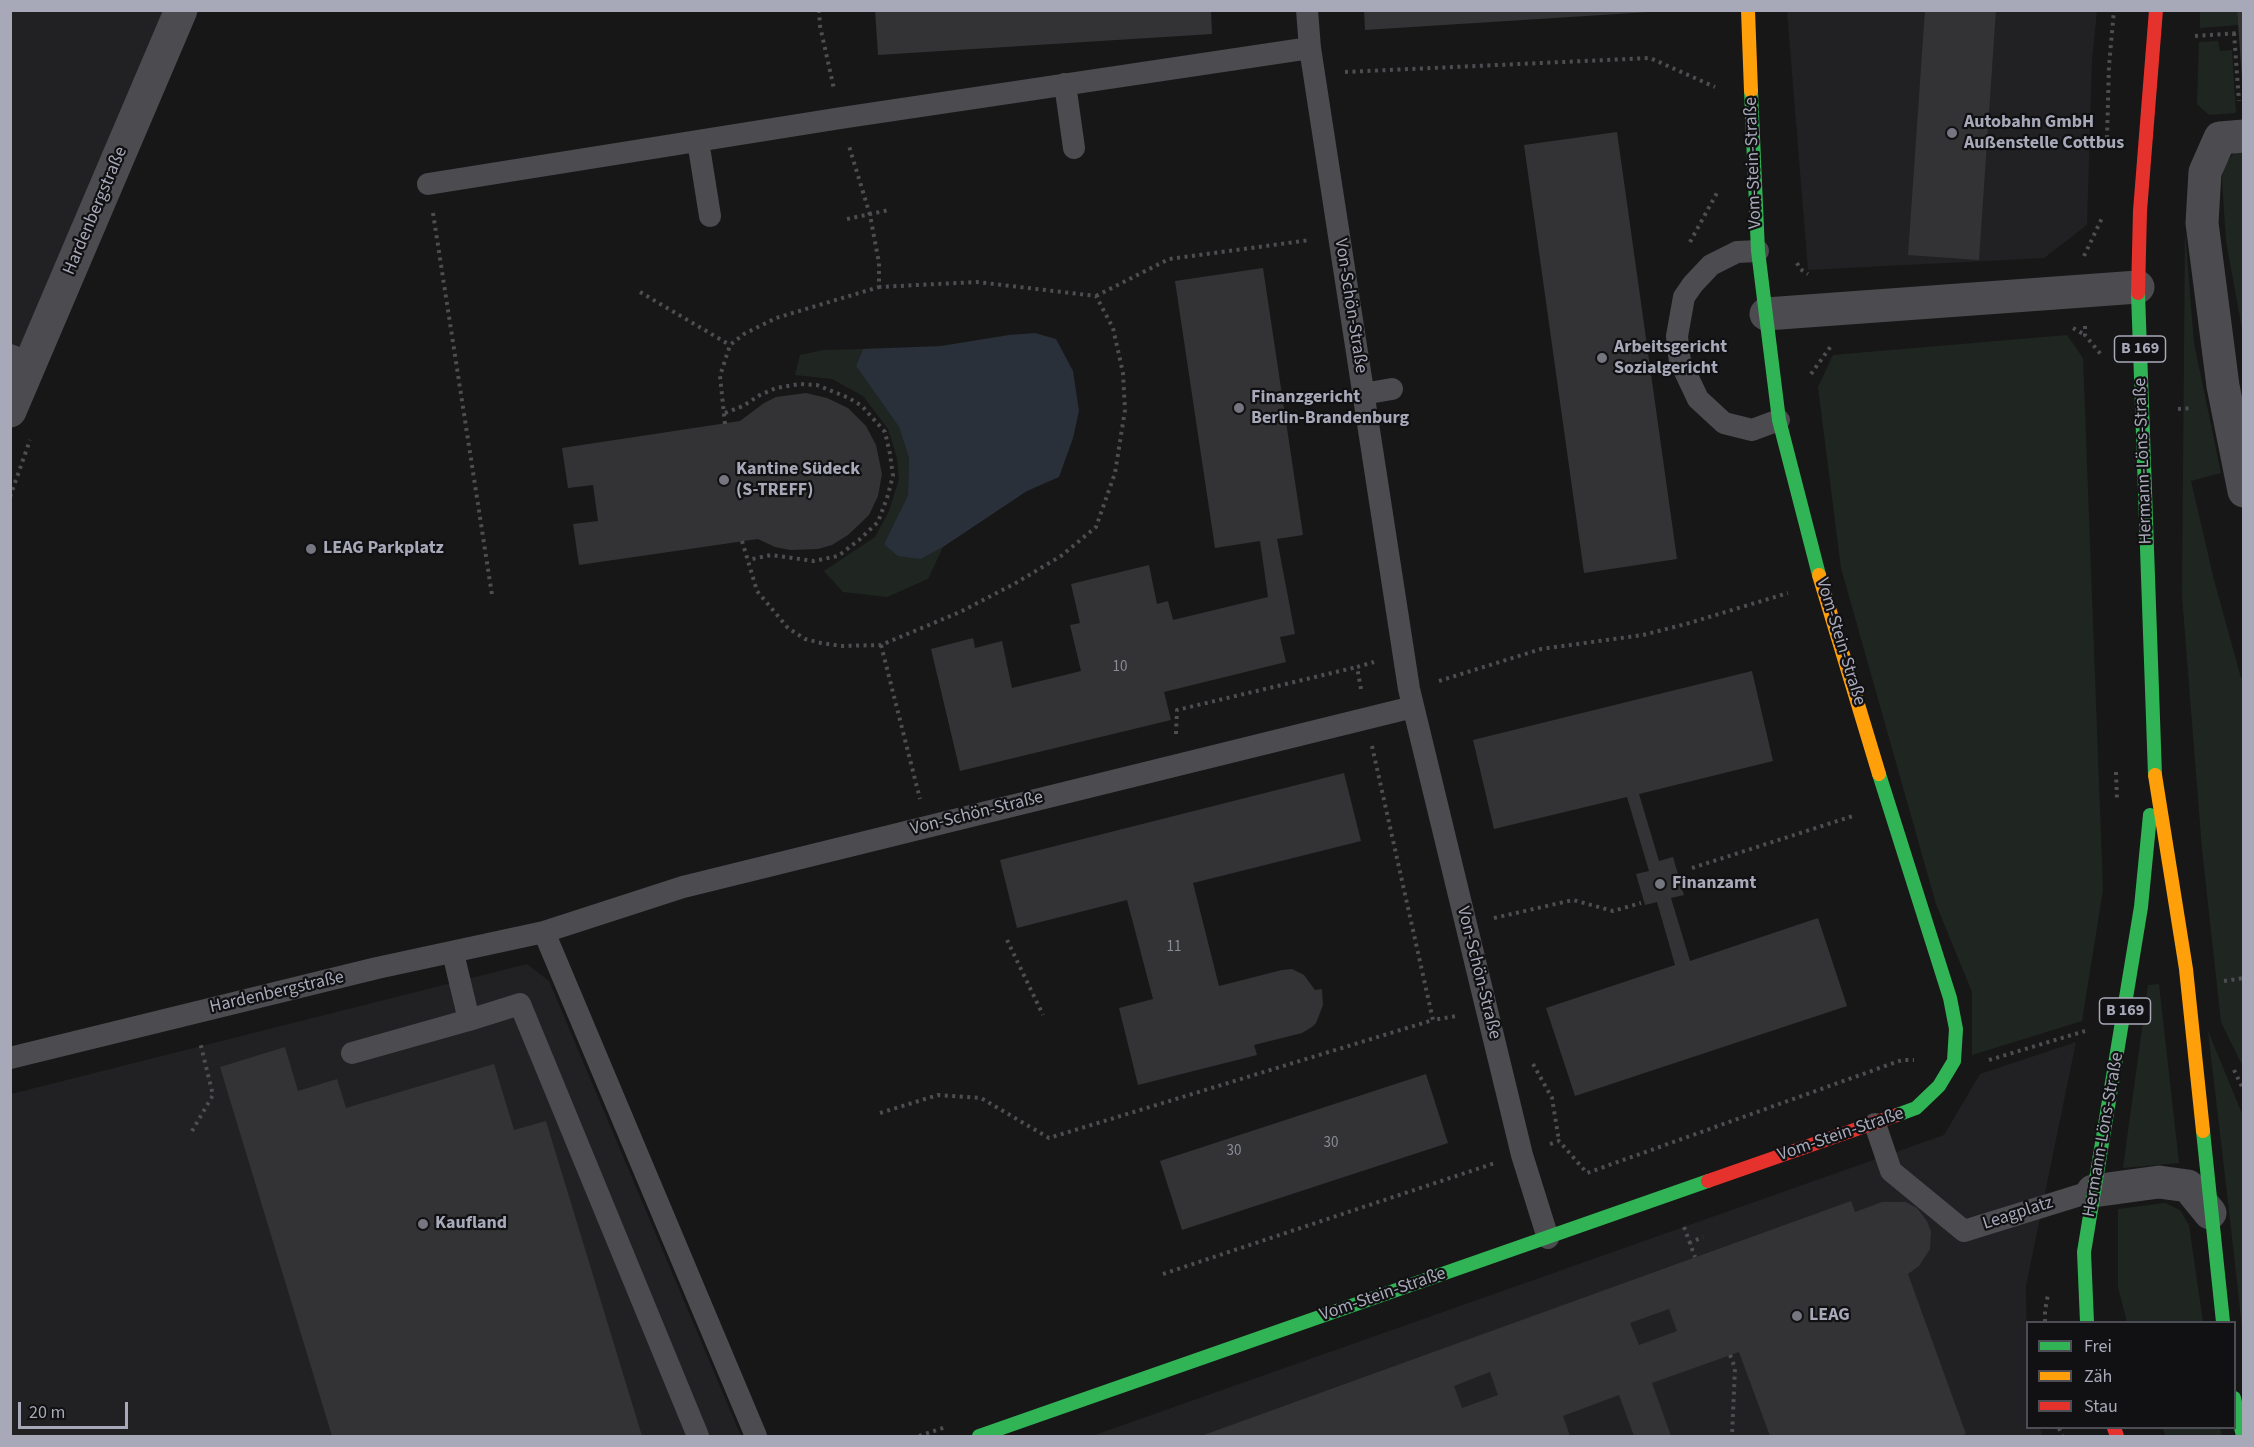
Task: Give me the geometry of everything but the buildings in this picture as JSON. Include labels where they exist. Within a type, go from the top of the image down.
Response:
[{"type":"street","name":"Hardenbergstraße","points":[[10,411],[21,359],[181,10]]},
{"type":"street","name":"Vom-Stein-Straße","points":[[980,1437],[1875,1124],[1916,1108],[1939,1086],[1954,1061],[1956,1029],[1950,998],[1888,805],[1821,582],[1779,420],[1758,251],[1748,10]]},
{"type":"street","name":"Hermann-Löns-Straße","points":[[2156,10],[2140,211],[2138,287],[2154,769],[2186,969],[2223,1321]]},
{"type":"street","points":[[2234,127],[2205,172],[2202,223],[2233,383],[2244,491]]},
{"type":"street","points":[[1766,314],[2138,287]]},
{"type":"street","name":"Hermann-Löns-Straße","points":[[2087,1321],[2084,1252],[2141,907],[2154,769]]},
{"type":"street","points":[[2093,1191],[2159,1182],[2188,1186],[2210,1213]]},
{"type":"street","points":[[2236,1403],[2243,1437]]},
{"type":"lane","name":"Von-Schön-Straße","points":[[1307,10],[1310,48],[1411,698],[1522,1155],[1548,1238]]},
{"type":"lane","points":[[428,184],[841,118],[1310,48]]},
{"type":"lane","points":[[1065,84],[1074,148]]},
{"type":"lane","points":[[698,141],[710,216]]},
{"type":"lane","points":[[1758,251],[1737,252],[1711,265],[1693,284],[1684,297],[1677,336],[1678,347],[1680,361],[1698,399],[1724,423],[1752,430],[1779,420]]},
{"type":"lane","points":[[1363,394],[1392,390]]},
{"type":"lane","name":"Von-Schön-Straße","points":[[544,932],[683,887],[1174,766],[1411,698]]},
{"type":"lane","points":[[544,932],[756,1437]]},
{"type":"lane","name":"Hardenbergstraße","points":[[10,1058],[193,1012],[544,932]]},
{"type":"lane","points":[[453,953],[468,1020]]},
{"type":"lane","points":[[352,1053],[520,1004],[698,1437]]},
{"type":"lane","name":"Leagplatz","points":[[1875,1124],[1891,1171],[1964,1231],[2093,1191]]},
{"type":"path","points":[[819,10],[820,26],[841,118],[870,215],[879,262],[879,287]]},
{"type":"path","points":[[2107,143],[2109,66],[2114,10]]},
{"type":"path","points":[[2194,36],[2236,33],[2234,127]]},
{"type":"path","points":[[1338,73],[1650,58],[1717,88]]},
{"type":"path","points":[[428,184],[492,595]]},
{"type":"path","points":[[847,219],[889,210]]},
{"type":"path","points":[[2085,334],[2082,259],[2106,210]]},
{"type":"path","points":[[725,424],[720,376],[730,345],[744,334],[776,318],[879,287],[977,282],[1096,296],[1169,259],[1311,240]]},
{"type":"path","points":[[1795,259],[1800,269],[1809,275]]},
{"type":"path","points":[[640,292],[730,345]]},
{"type":"path","points":[[741,541],[757,591],[788,628],[806,639],[841,646],[881,645],[960,612],[1061,556],[1096,526],[1115,473],[1125,410],[1123,373],[1113,328],[1096,296]]},
{"type":"path","points":[[2068,326],[2085,334],[2103,354],[2103,366]]},
{"type":"path","points":[[1810,381],[1812,370],[1831,346],[1842,345]]},
{"type":"path","points":[[724,413],[743,406],[776,388],[799,384],[817,385],[843,395],[862,406],[885,432],[890,454],[893,476],[878,522],[838,556],[814,561],[771,555],[748,560]]},
{"type":"path","points":[[1411,698],[1541,649],[1643,635],[1821,582]]},
{"type":"path","points":[[881,645],[927,827]]},
{"type":"path","points":[[1174,766],[1177,710],[1357,667]]},
{"type":"path","points":[[2116,765],[2117,812]]},
{"type":"path","points":[[1692,868],[1888,805]]},
{"type":"path","points":[[1493,918],[1573,900],[1613,911],[1641,903]]},
{"type":"path","points":[[1006,940],[1042,1015]]},
{"type":"path","points":[[192,1131],[213,1095],[193,1012]]},
{"type":"path","points":[[880,1113],[938,1095],[981,1098],[1049,1138],[1433,1020]]},
{"type":"path","points":[[1954,1061],[1974,1065],[2094,1028]]},
{"type":"path","points":[[1528,1055],[1552,1098],[1559,1141]]},
{"type":"path","points":[[1684,1228],[1695,1257]]},
{"type":"path","points":[[1689,1243],[1703,1237]]},
{"type":"path","points":[[2046,1321],[2045,1311],[2049,1289]]},
{"type":"path","points":[[1730,1355],[1735,1368],[1732,1437]]},
{"type":"shaded area","points":[[11,11],[171,11],[11,370]]},
{"type":"shaded area","points":[[1787,11],[2097,11],[2092,60],[2087,225],[2044,258],[1808,270]]},
{"type":"shaded area","points":[[2200,11],[2237,11],[2238,25],[2200,28]]},
{"type":"shaded area","points":[[2218,41],[2220,51],[2232,50],[2236,113],[2209,115],[2197,104],[2199,42]]},
{"type":"shaded area","points":[[2243,149],[2243,334],[2226,241],[2222,180],[2224,165],[2235,152]]},
{"type":"shaded area","points":[[2185,230],[2194,343],[2221,473],[2191,481],[2214,580],[2241,678],[2243,677],[2243,1067],[2221,1022],[2202,849],[2182,596]]},
{"type":"shaded area","points":[[1035,333],[1056,339],[1073,371],[1079,411],[1073,438],[1059,477],[1027,491],[921,559],[898,556],[884,544],[908,495],[909,458],[899,427],[856,366],[863,349],[941,346]]},
{"type":"shaded area","points":[[2067,335],[2083,358],[2103,890],[2082,1021],[1972,1055],[1972,992],[1936,904],[1841,568],[1818,387],[1833,355]]},
{"type":"shaded area","points":[[863,349],[856,366],[899,427],[909,458],[908,495],[884,544],[921,559],[943,547],[928,579],[887,597],[843,592],[824,571],[875,537],[889,511],[899,479],[897,458],[888,429],[863,396],[832,379],[795,375],[800,355],[823,350]]},
{"type":"shaded area","points":[[527,964],[549,981],[741,1436],[11,1436],[11,1094]]},
{"type":"shaded area","points":[[2159,984],[2179,1163],[2123,1168],[2148,985]]},
{"type":"shaded area","points":[[2208,1031],[2243,1116],[2243,1337],[2230,1219]]},
{"type":"shaded area","points":[[2076,1042],[2026,1286],[2026,1429],[2040,1429],[2042,1436],[1092,1436],[1944,1135],[1980,1074]]},
{"type":"shaded area","points":[[2165,1203],[2180,1210],[2189,1225],[2203,1321],[2127,1321],[2118,1287],[2118,1209]]},
{"type":"shaded area","points":[[2162,1429],[2220,1429],[2222,1436],[2166,1436]]},
{"type":"traffic: fast","points":[[1751,91],[1758,251],[1779,420],[1819,575]]},
{"type":"traffic: fast","points":[[2138,293],[2155,775]]},
{"type":"traffic: fast","points":[[1879,774],[1950,998],[1956,1029],[1954,1061],[1939,1086],[1916,1108],[1897,1115]]},
{"type":"traffic: fast","points":[[2087,1321],[2084,1252],[2141,907],[2150,815]]},
{"type":"traffic: fast","points":[[2203,1131],[2223,1321]]},
{"type":"traffic: fast","points":[[979,1436],[1708,1181]]},
{"type":"traffic: fast","points":[[2236,1406],[2243,1436]]},
{"type":"traffic: slow","points":[[1748,10],[1751,91]]},
{"type":"traffic: slow","points":[[1819,575],[1879,774]]},
{"type":"traffic: slow","points":[[2155,775],[2186,969],[2203,1131]]},
{"type":"traffic: jam","points":[[2138,293],[2140,211],[2156,10]]},
{"type":"traffic: jam","points":[[1708,1181],[1897,1115]]},
{"type":"traffic: jam","points":[[2114,1429],[2117,1436]]},
{"type":"place","name":"Autobahn GmbH Außenstelle Cottbus","points":[[1952,133]]},
{"type":"place","name":"Arbeitsgericht Sozialgericht","points":[[1602,358]]},
{"type":"place","name":"Finanzgericht Berlin-Brandenburg","points":[[1239,408]]},
{"type":"place","name":"Kantine Südeck (S-TREFF)","points":[[724,480]]},
{"type":"place","name":"LEAG Parkplatz","points":[[311,549]]},
{"type":"place","name":"Finanzamt","points":[[1660,884]]},
{"type":"place","name":"Kaufland","points":[[423,1224]]},
{"type":"place","name":"LEAG","points":[[1797,1316]]}]
